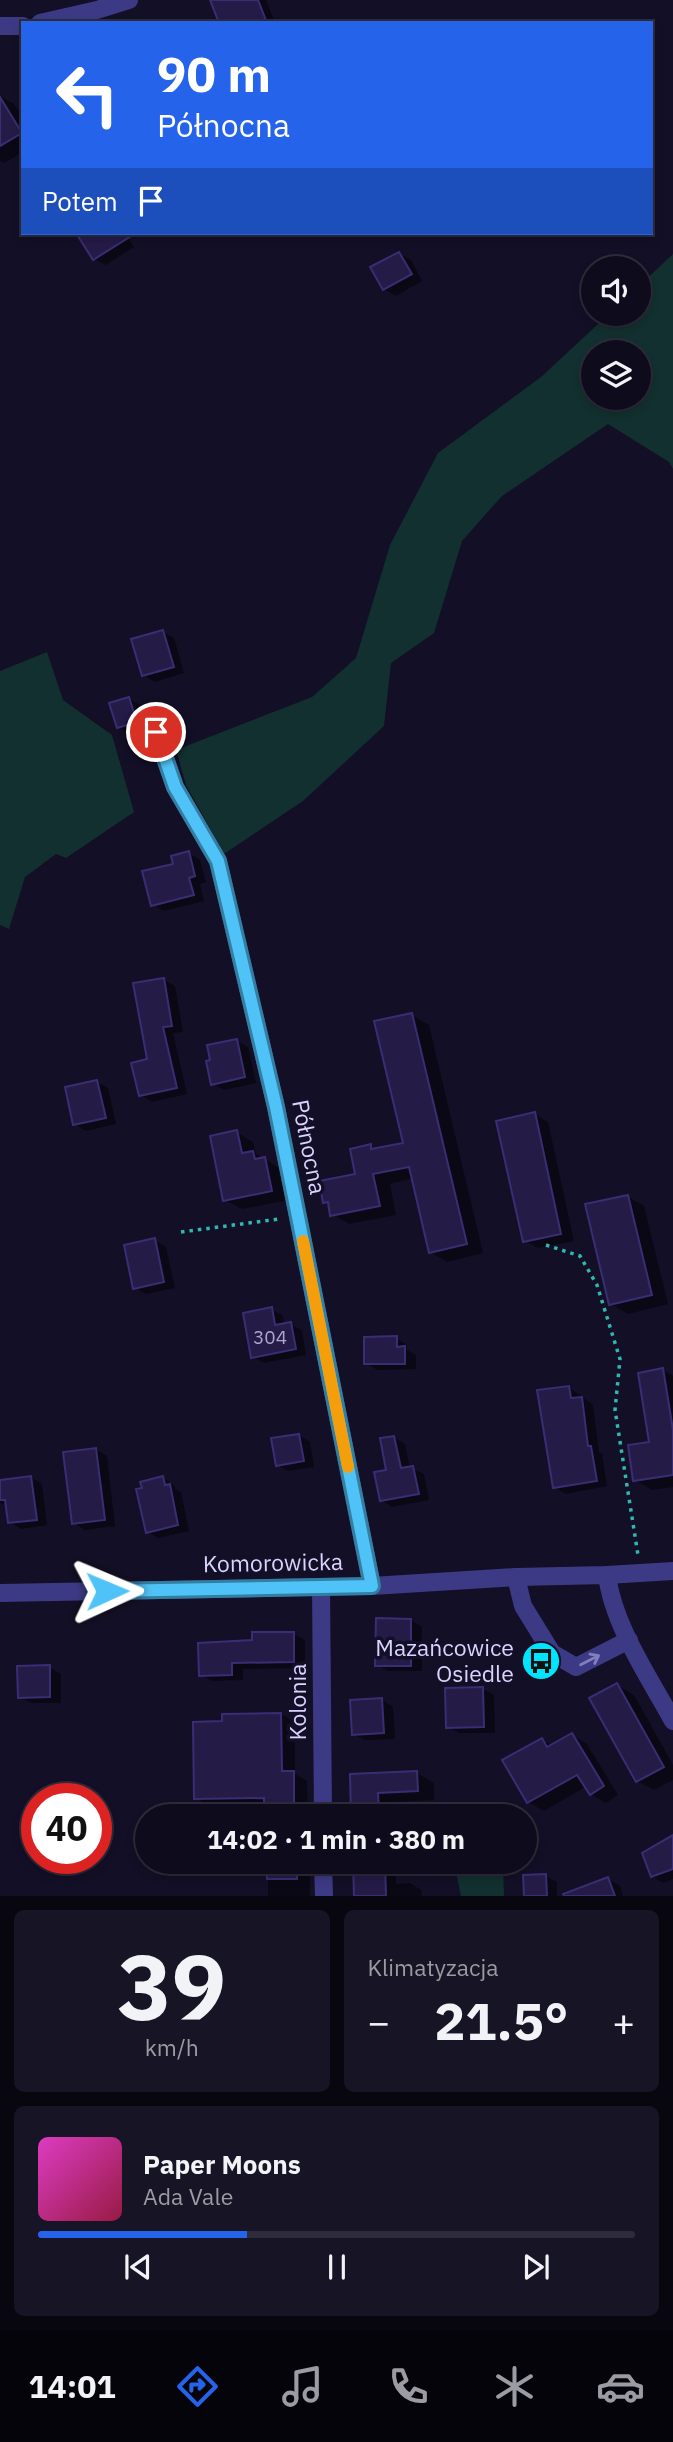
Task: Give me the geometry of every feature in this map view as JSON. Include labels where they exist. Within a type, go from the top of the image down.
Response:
[{"type":"street","points":[[49,21],[129,0]]},
{"type":"street","points":[[0,26],[21,28]]},
{"type":"street","name":"Północna","points":[[156,732],[175,787],[218,861],[275,1100],[372,1586]]},
{"type":"street","name":"Komorowicka","points":[[0,1593],[372,1586],[673,1571]]},
{"type":"street","points":[[607,1576],[609,1595],[629,1640],[673,1721]]},
{"type":"street","points":[[516,1577],[523,1606],[552,1653],[576,1667],[629,1640]]},
{"type":"street","name":"Kolonia","points":[[321,1587],[323,1804]]},
{"type":"street","points":[[323,1874],[324,1896]]},
{"type":"path","points":[[181,1231],[298,1217]]},
{"type":"path","points":[[546,1245],[580,1256],[597,1285],[620,1359],[615,1410],[641,1574]]},
{"type":"green space","points":[[673,254],[673,469],[669,462],[608,424],[502,496],[462,541],[434,633],[391,663],[384,726],[303,801],[224,854],[186,785],[176,750],[312,697],[356,658],[390,545],[438,453],[541,377],[596,326],[651,326],[651,275]]},
{"type":"green space","points":[[47,652],[63,700],[112,735],[134,812],[66,858],[56,854],[25,877],[9,929],[0,925],[0,671]]},
{"type":"green space","points":[[456,1874],[503,1874],[504,1896],[461,1896]]},
{"type":"building","points":[[210,0],[258,0],[266,21],[218,21]]},
{"type":"building","points":[[0,97],[21,134],[0,146]]},
{"type":"building","points":[[77,235],[133,235],[93,260]]},
{"type":"building","points":[[399,252],[412,274],[383,290],[370,267]]},
{"type":"building","points":[[163,630],[174,667],[142,676],[131,639]]},
{"type":"building","points":[[129,697],[137,722],[117,728],[109,703]]},
{"type":"building","points":[[189,851],[195,876],[189,878],[194,895],[151,906],[142,871],[173,864],[171,856]]},
{"type":"building","points":[[164,978],[172,1026],[163,1027],[177,1088],[139,1096],[131,1063],[147,1059],[133,983]]},
{"type":"building","points":[[412,1013],[467,1244],[429,1253],[409,1167],[373,1174],[380,1206],[330,1216],[328,1202],[323,1203],[319,1181],[355,1174],[350,1149],[371,1144],[371,1149],[403,1143],[374,1021]]},
{"type":"building","points":[[237,1039],[245,1077],[211,1085],[206,1061],[210,1060],[207,1045]]},
{"type":"building","points":[[97,1080],[106,1118],[73,1125],[65,1087]]},
{"type":"building","points":[[535,1112],[561,1234],[523,1242],[496,1121]]},
{"type":"building","points":[[237,1130],[242,1153],[253,1151],[255,1159],[265,1157],[272,1191],[223,1201],[210,1136]]},
{"type":"building","points":[[628,1195],[652,1295],[609,1305],[585,1204]]},
{"type":"building","points":[[155,1238],[164,1282],[133,1289],[124,1245]]},
{"type":"building","points":[[272,1307],[275,1325],[291,1322],[296,1349],[251,1358],[243,1313]]},
{"type":"building","points":[[397,1336],[397,1347],[405,1346],[405,1364],[364,1364],[364,1337]]},
{"type":"building","points":[[663,1368],[673,1430],[673,1475],[633,1481],[628,1445],[649,1442],[638,1373]]},
{"type":"building","points":[[569,1386],[571,1398],[582,1397],[588,1446],[591,1446],[597,1481],[553,1488],[537,1390]]},
{"type":"building","points":[[299,1434],[304,1461],[276,1466],[271,1438]]},
{"type":"building","points":[[394,1436],[401,1468],[413,1466],[419,1494],[380,1501],[374,1472],[386,1470],[380,1438]]},
{"type":"building","points":[[96,1448],[105,1520],[72,1524],[63,1452]]},
{"type":"building","points":[[31,1476],[37,1520],[8,1523],[5,1500],[0,1500],[0,1480]]},
{"type":"building","points":[[163,1476],[165,1485],[170,1484],[178,1525],[146,1533],[136,1489],[142,1488],[140,1482]]},
{"type":"building","points":[[376,1618],[411,1619],[411,1666],[375,1666]]},
{"type":"building","points":[[252,1632],[294,1632],[294,1662],[232,1663],[232,1675],[199,1676],[198,1643],[252,1640]]},
{"type":"building","points":[[50,1665],[50,1697],[18,1698],[17,1666]]},
{"type":"building","points":[[617,1683],[664,1767],[636,1782],[589,1698]]},
{"type":"building","points":[[483,1687],[484,1727],[446,1728],[445,1688]]},
{"type":"building","points":[[382,1698],[384,1733],[352,1735],[350,1700]]},
{"type":"building","points":[[281,1713],[282,1771],[294,1771],[294,1803],[264,1803],[264,1798],[194,1799],[193,1722],[222,1721],[222,1714]]},
{"type":"building","points":[[572,1733],[604,1786],[590,1795],[577,1775],[527,1803],[502,1760],[542,1738],[547,1747]]},
{"type":"building","points":[[417,1771],[418,1791],[378,1793],[379,1804],[351,1804],[350,1774]]},
{"type":"building","points":[[673,1835],[673,1869],[651,1877],[642,1853]]},
{"type":"building","points":[[267,1874],[297,1874],[297,1879],[267,1879]]},
{"type":"building","points":[[353,1874],[385,1874],[386,1896],[354,1896]]},
{"type":"building","points":[[546,1874],[547,1896],[524,1896],[523,1875]]},
{"type":"building","points":[[608,1877],[615,1896],[563,1894]]},
{"type":"slow traffic","points":[[303,1241],[348,1467]]},
{"type":"place","name":"Mazańcowice Osiedle","points":[[541,1661]]},
{"type":"route","points":[[107,1591],[372,1586],[276,1107],[218,861],[175,787],[156,732]]}]
